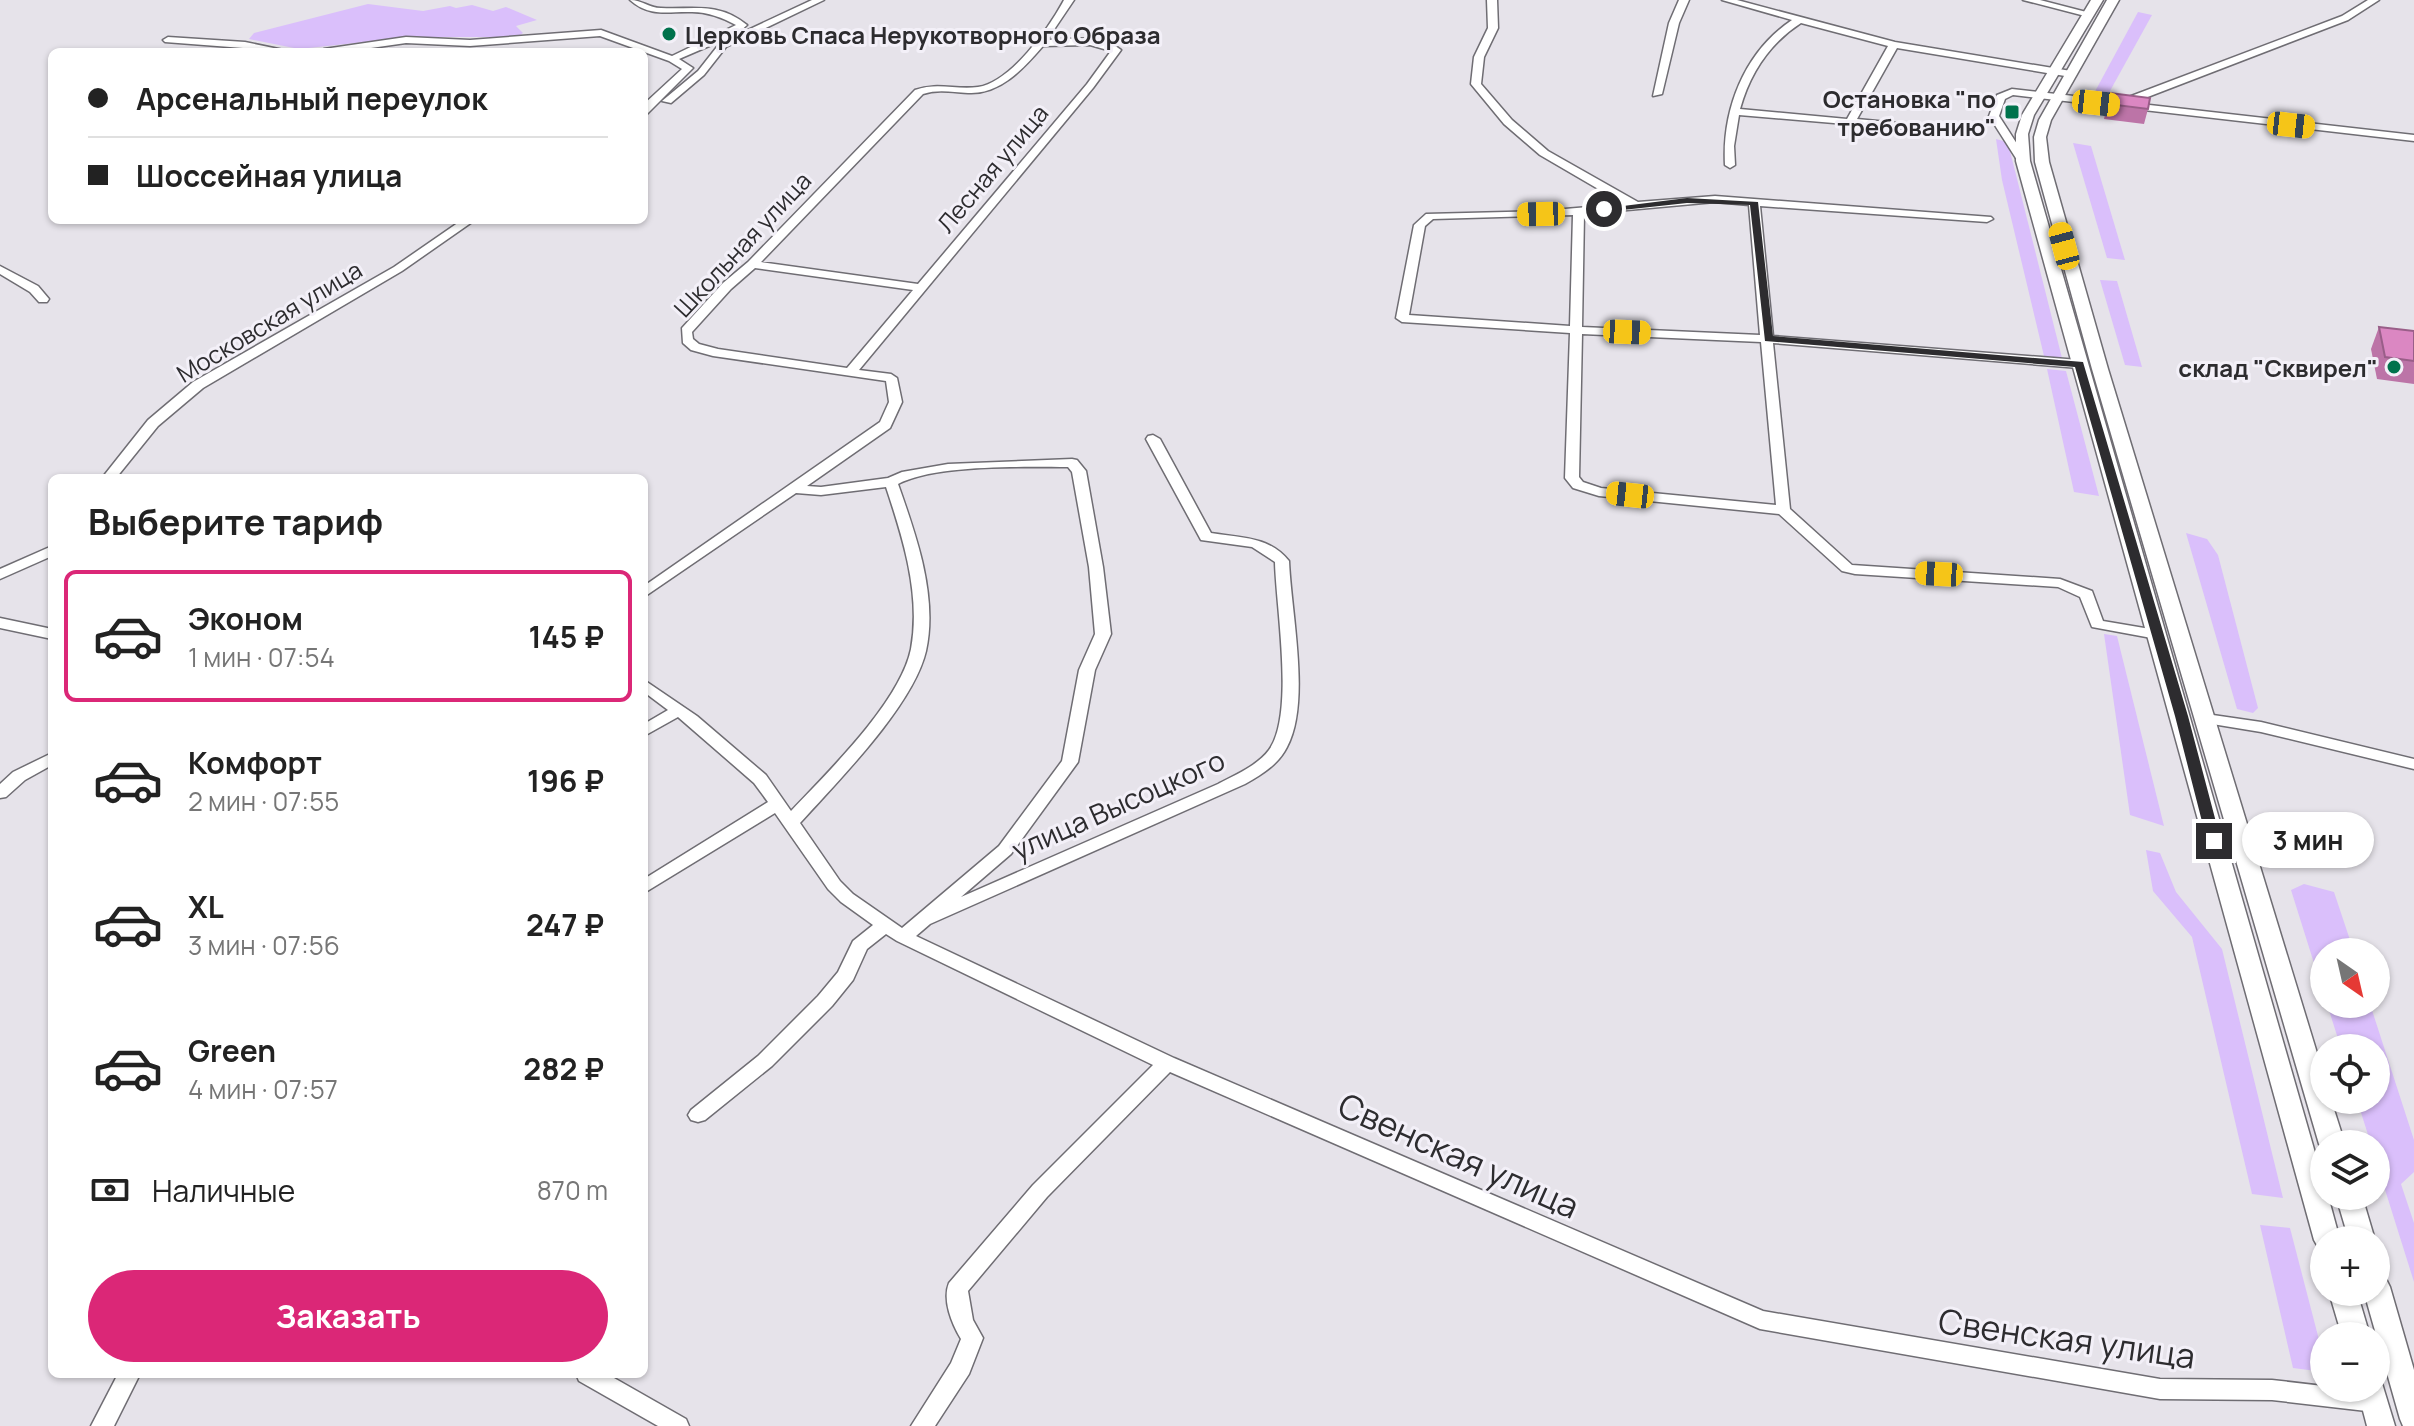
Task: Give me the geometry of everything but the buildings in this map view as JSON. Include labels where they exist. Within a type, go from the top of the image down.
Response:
[{"type":"main road","points":[[2062,73],[2097,0]]},
{"type":"main road","points":[[2113,0],[2024,125],[2023,161],[2323,1226]]},
{"type":"main road","points":[[2047,96],[2041,129],[2042,162],[2100,369],[2328,1130]]},
{"type":"main road","points":[[2381,1306],[2414,1419]]},
{"type":"street","points":[[635,0],[644,8],[660,14],[699,10],[740,23],[741,27],[672,59]]},
{"type":"street","points":[[648,111],[673,97],[701,73],[723,45],[819,0]]},
{"type":"street","name":"Школьная улица","points":[[648,590],[885,425],[896,409],[897,390],[891,378],[717,353],[695,347],[687,340],[686,331],[919,92],[941,87],[981,90],[997,86],[1042,43],[1069,0]]},
{"type":"street","points":[[1492,0],[1493,28],[1479,57],[1476,84],[1508,122],[1544,153],[1636,206]]},
{"type":"street","points":[[1657,94],[1674,23],[1684,0]]},
{"type":"street","points":[[1727,0],[1894,45],[2062,73]]},
{"type":"street","points":[[2028,0],[2089,14]]},
{"type":"street","points":[[2116,105],[2345,18],[2374,0]]},
{"type":"street","points":[[1730,165],[1727,137],[1733,111],[1769,43],[1799,20]]},
{"type":"street","points":[[351,48],[406,40],[470,43],[601,33],[642,48]]},
{"type":"street","points":[[168,40],[263,48]]},
{"type":"street","name":"Лесная улица","points":[[851,371],[1090,86],[1116,50],[1112,46],[1089,43],[1042,43]]},
{"type":"street","points":[[1850,122],[1894,45]]},
{"type":"street","points":[[648,50],[685,64],[686,72],[648,106]]},
{"type":"street","points":[[2023,161],[1996,120],[1995,112],[2001,97],[2008,92],[2414,138]]},
{"type":"street","points":[[1733,111],[1970,133]]},
{"type":"street","points":[[1987,219],[1715,199],[1579,211],[1430,216],[1420,225],[1402,318],[1768,339],[2079,364]]},
{"type":"street","points":[[1754,202],[1783,510]]},
{"type":"street","points":[[1579,211],[1572,478],[1578,485],[1599,492],[1783,510],[1847,568],[2069,585],[2087,594],[2097,624],[2157,634]]},
{"type":"street","name":"Московская улица","points":[[112,474],[153,423],[198,385],[398,269],[463,224]]},
{"type":"street","points":[[752,264],[923,288]]},
{"type":"street","points":[[0,269],[34,289],[43,299]]},
{"type":"street","name":"улица Высоцкого","points":[[930,918],[1224,788],[1259,767],[1279,747],[1291,702],[1282,561],[1270,547],[1255,542],[1206,537],[1153,439]]},
{"type":"street","points":[[791,489],[821,491],[891,482],[897,476],[924,471],[1072,463],[1079,471],[1096,567],[1103,634],[1087,670],[1070,762],[1005,850],[930,918],[903,937]]},
{"type":"street","points":[[790,823],[838,772],[896,696],[918,653],[922,607],[913,544],[891,482]]},
{"type":"street","points":[[0,575],[48,552]]},
{"type":"street","points":[[0,623],[48,633]]},
{"type":"street","name":"Свенская улица","points":[[648,688],[760,779],[834,885],[903,937],[1167,1063],[1760,1320],[2160,1389],[2272,1390],[2376,1405]]},
{"type":"street","points":[[648,729],[679,710]]},
{"type":"street","points":[[2206,719],[2261,727],[2414,764]]},
{"type":"street","points":[[0,793],[19,776],[48,760]]},
{"type":"street","points":[[648,885],[779,803]]},
{"type":"street","points":[[698,1115],[765,1061],[825,1001],[846,975],[859,945],[885,925]]},
{"type":"street","points":[[922,1426],[961,1367],[972,1338],[962,1321],[957,1289],[1040,1191],[1167,1063]]},
{"type":"street","points":[[102,1426],[127,1378]]},
{"type":"street","points":[[594,1378],[678,1426]]},
{"type":"shaded area","points":[[368,4],[423,11],[450,6],[472,5],[493,11],[506,7],[537,20],[516,26],[523,33],[517,37],[411,37],[308,48],[249,39],[254,33]]},
{"type":"shaded area","points":[[2138,12],[2152,15],[2105,100],[2092,97]]},
{"type":"shaded area","points":[[1996,139],[2007,142],[2009,147],[2062,358],[2044,356],[2002,180]]},
{"type":"shaded area","points":[[2073,143],[2091,146],[2125,260],[2107,258]]},
{"type":"shaded area","points":[[2100,280],[2117,281],[2142,367],[2125,365]]},
{"type":"shaded area","points":[[2047,369],[2066,371],[2099,496],[2074,492]]},
{"type":"shaded area","points":[[2186,533],[2207,539],[2218,555],[2258,708],[2253,713],[2237,709]]},
{"type":"shaded area","points":[[2104,634],[2117,636],[2164,826],[2130,815]]},
{"type":"shaded area","points":[[2146,850],[2160,853],[2176,892],[2222,949],[2283,1198],[2252,1194],[2192,937],[2153,891]]},
{"type":"shaded area","points":[[2304,884],[2334,892],[2349,938],[2310,938],[2310,950],[2291,890]]},
{"type":"shaded area","points":[[2331,1018],[2375,1018],[2380,1034],[2337,1034]]},
{"type":"shaded area","points":[[2390,1066],[2414,1140],[2414,1172],[2401,1184],[2414,1223],[2414,1282],[2390,1206],[2390,1130],[2367,1130],[2361,1114],[2390,1114]]},
{"type":"shaded area","points":[[2260,1225],[2290,1228],[2314,1322],[2310,1322],[2310,1370],[2293,1368]]},
{"type":"place","name":"Церковь Спаса Нерукотворного Образа","points":[[669,34]]},
{"type":"place","name":"Остановка \"по требованию\"","points":[[2012,112]]},
{"type":"place","name":"склад \"Сквирел\"","points":[[2394,367]]},
{"type":"route","points":[[1604,209],[1687,200],[1754,202],[1768,339],[2079,364],[2182,716],[2214,841]]}]
